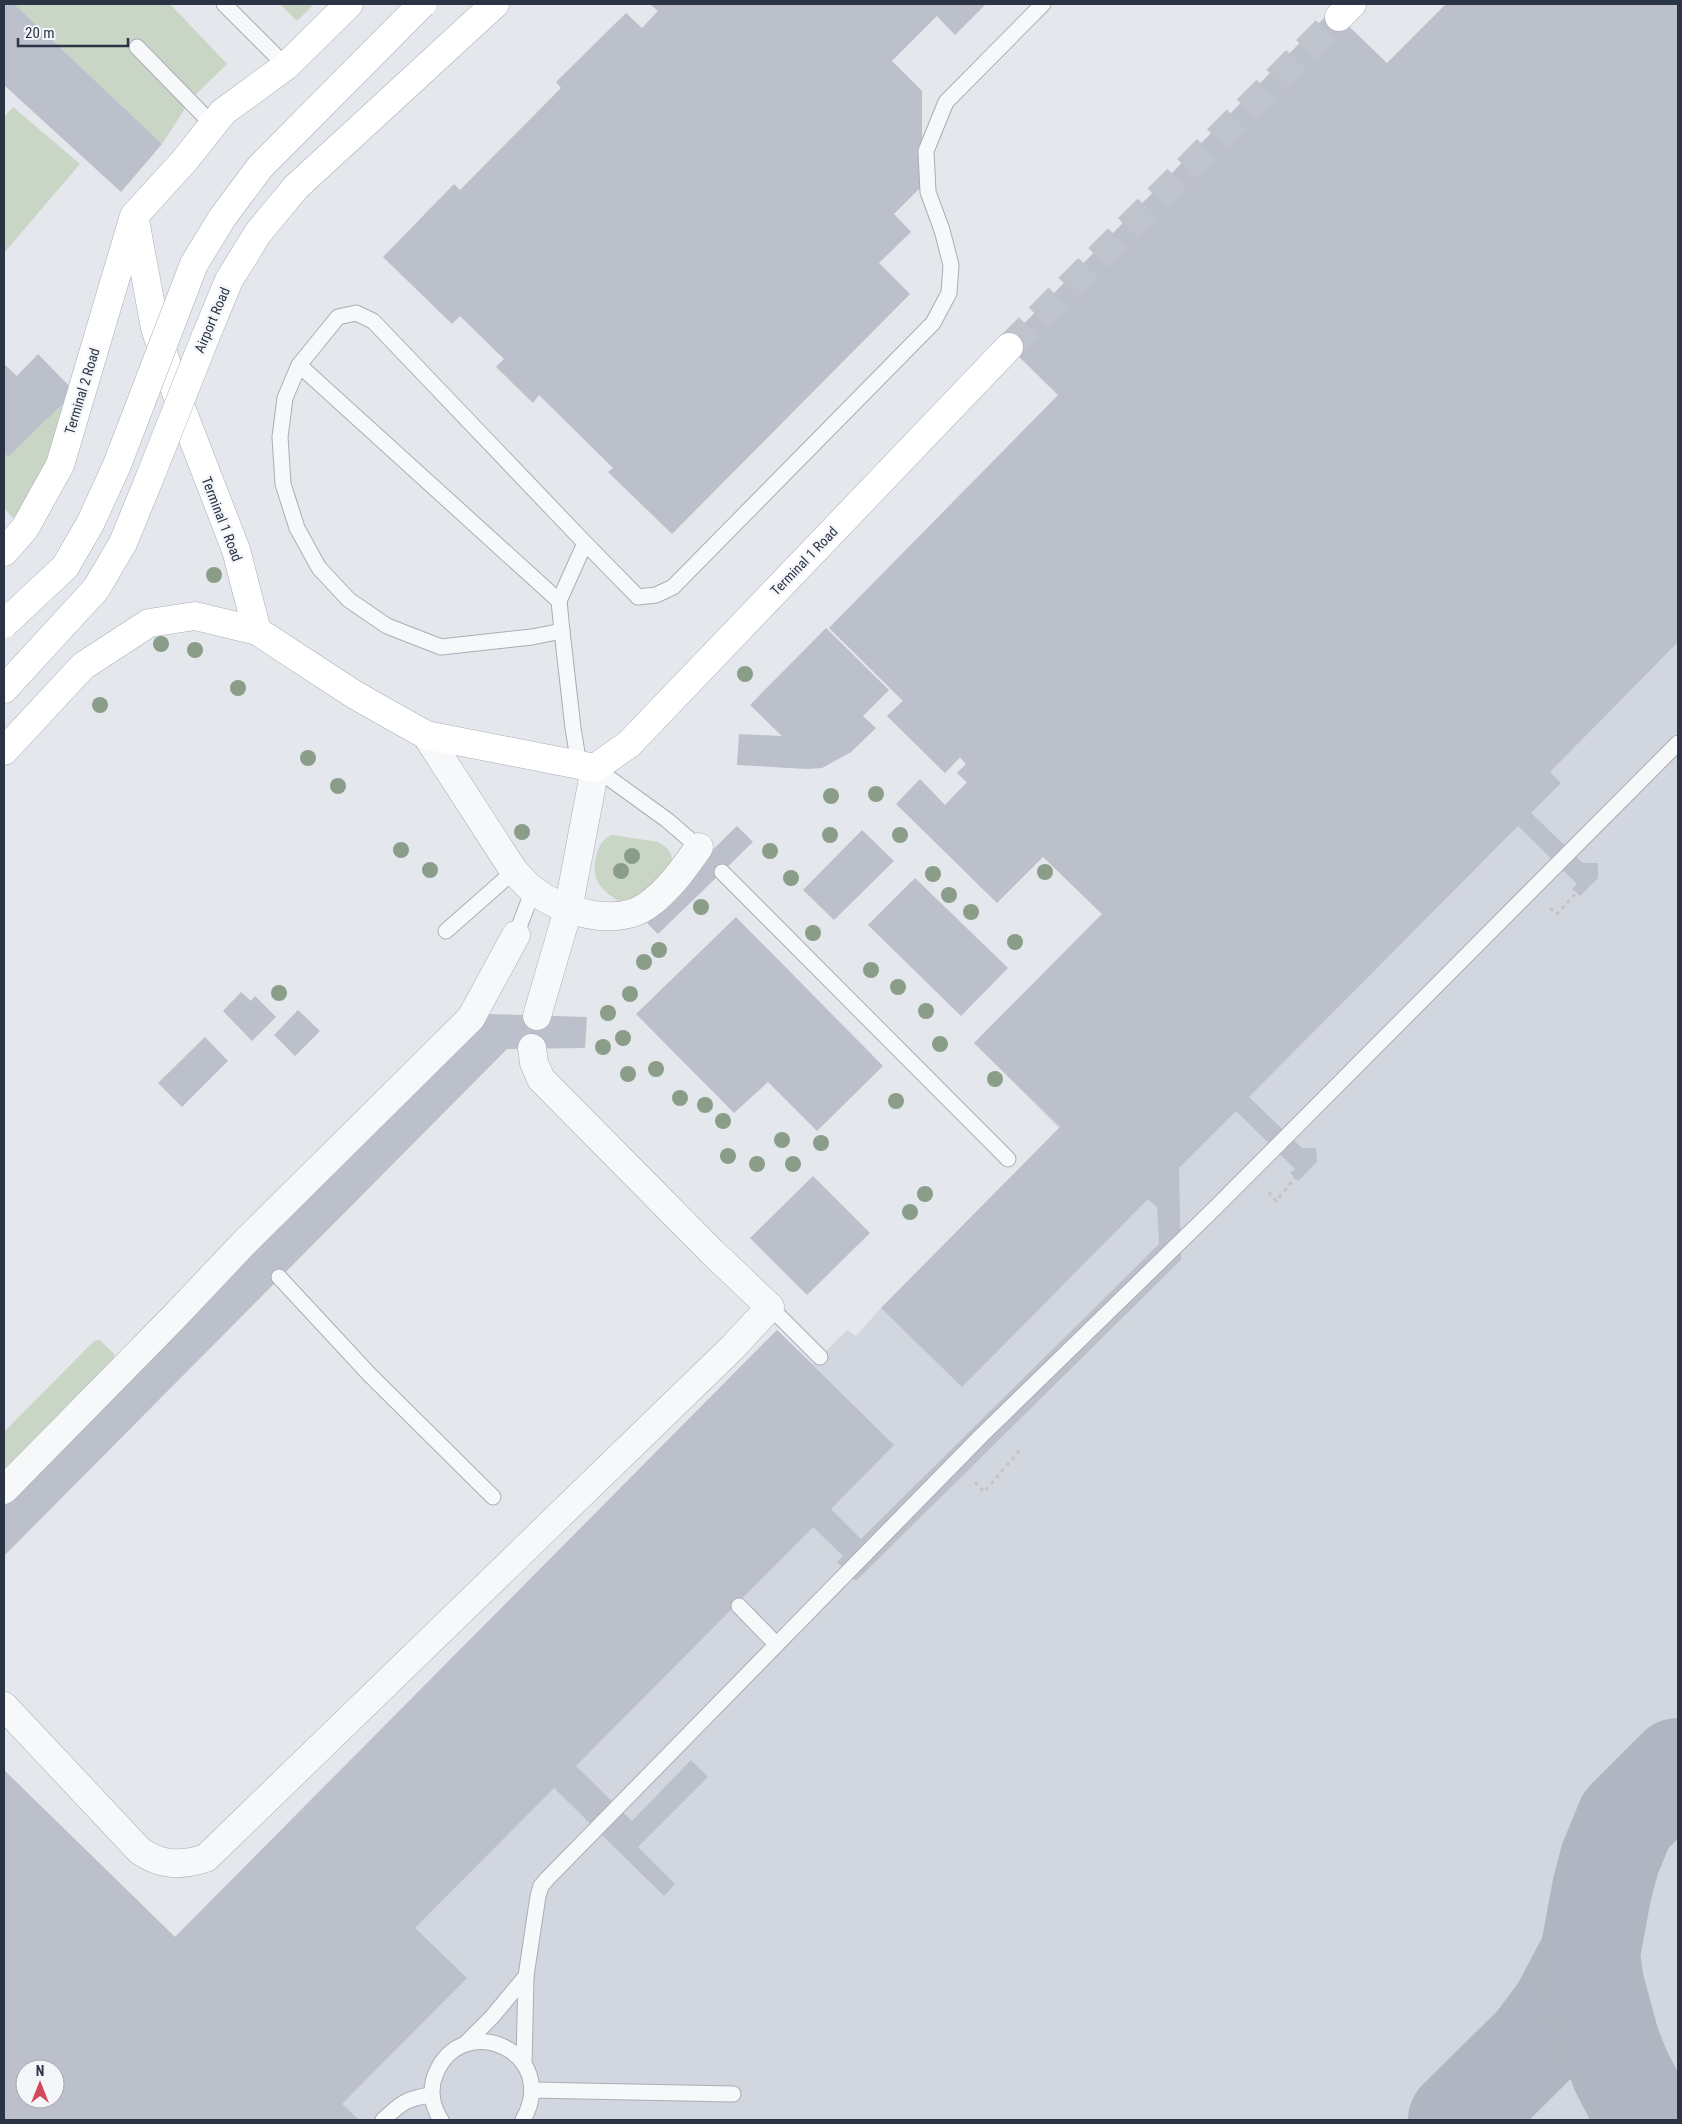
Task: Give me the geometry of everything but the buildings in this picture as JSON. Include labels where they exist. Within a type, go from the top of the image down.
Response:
[{"type":"street","points":[[134,216],[185,160],[223,112],[286,66],[349,4]]},
{"type":"street","points":[[4,624],[65,567],[90,524],[117,464],[194,264],[222,218],[260,167],[422,4]]},
{"type":"street","name":"Airport Road","points":[[4,689],[96,589],[123,543],[204,338],[229,280],[258,233],[296,187],[495,4]]},
{"type":"street","name":"Terminal 2 Road","points":[[4,552],[25,528],[60,465],[134,216]]},
{"type":"street","name":"Terminal 1 Road","points":[[134,216],[156,328],[180,405],[236,550],[257,631]]},
{"type":"street","name":"Terminal 1 Road","points":[[587,767],[629,744],[1009,347]]},
{"type":"street","points":[[4,751],[83,666],[149,623],[196,616],[257,631],[355,695],[426,736],[587,767],[568,910],[537,1016]]},
{"type":"street","points":[[426,736],[523,881],[568,910],[616,917],[647,906],[672,885],[703,851]]},
{"type":"street","points":[[4,1490],[175,1316],[247,1249],[471,1018],[516,935]]},
{"type":"street","points":[[4,1706],[140,1851],[152,1859],[171,1864],[189,1864],[206,1858],[726,1354],[770,1307],[713,1254],[541,1078],[534,1063],[532,1048]]},
{"type":"lane","points":[[224,4],[286,66]]},
{"type":"lane","points":[[562,632],[441,647],[387,626],[349,600],[319,568],[297,528],[283,484],[280,437],[285,398],[299,366],[338,317],[356,313],[373,321],[638,597],[656,595],[673,587],[933,323],[950,293],[951,265],[942,230],[928,192],[926,151],[946,102],[1043,4]]},
{"type":"lane","points":[[137,47],[213,125]]},
{"type":"lane","points":[[299,366],[560,601]]},
{"type":"lane","points":[[585,543],[560,601],[573,728],[587,767],[667,820],[703,851]]},
{"type":"lane","points":[[524,2063],[526,1976],[538,1896],[541,1886],[547,1878],[982,1435],[1215,1208],[1678,743]]},
{"type":"lane","points":[[722,872],[1008,1159]]},
{"type":"lane","points":[[446,930],[523,881]]},
{"type":"lane","points":[[516,935],[523,881]]},
{"type":"lane","points":[[279,1277],[369,1374],[493,1498]]},
{"type":"lane","points":[[770,1307],[820,1357]]},
{"type":"lane","points":[[739,1606],[776,1644]]},
{"type":"lane","points":[[441,2120],[435,2111],[432,2095],[433,2079],[440,2064],[450,2052],[465,2044],[492,2017],[526,1976]]},
{"type":"lane","points":[[465,2044],[487,2041],[508,2048],[524,2063],[530,2076],[532,2090],[530,2108],[523,2120]]},
{"type":"lane","points":[[532,2090],[733,2094]]},
{"type":"lane","points":[[383,2120],[398,2105],[410,2098],[432,2095]]},
{"type":"path","points":[[1556,901],[1550,908],[1557,914],[1576,893]]},
{"type":"path","points":[[1276,1185],[1269,1192],[1276,1201],[1295,1178]]},
{"type":"path","points":[[981,1475],[975,1482],[984,1492],[1020,1450]]},
{"type":"shaded area","points":[[1446,4],[1678,4],[1678,2120],[4,2120],[4,1770],[175,1937],[777,1330],[813,1364],[847,1330],[856,1336],[881,1308],[1059,1128],[974,1043],[1102,914],[957,773],[966,764],[960,758],[945,773],[887,716],[903,700],[829,628]]},
{"type":"green space","points":[[14,4],[170,4],[227,64],[192,98],[162,144]]},
{"type":"green space","points":[[280,4],[314,4],[297,21]]},
{"type":"green space","points":[[13,107],[80,164],[4,253],[4,117]]},
{"type":"green space","points":[[75,392],[60,461],[13,518],[4,508],[4,453],[8,457]]},
{"type":"green space","points":[[613,835],[658,842],[666,847],[672,858],[671,864],[664,875],[646,892],[635,898],[618,901],[602,888],[596,877],[596,855],[607,837]]},
{"type":"green space","points":[[100,1340],[114,1354],[114,1360],[4,1472],[4,1432],[94,1341]]},
{"type":"taxiway","points":[[1655,2120],[1637,2102],[1621,2071],[1610,2043],[1594,1984],[1590,1954],[1602,1889],[1610,1859],[1626,1820],[1678,1768]]},
{"type":"taxiway","points":[[1458,2120],[1535,2044],[1561,2009],[1590,1954]]},
{"type":"tunnel","points":[[1009,347],[1339,17]]}]
